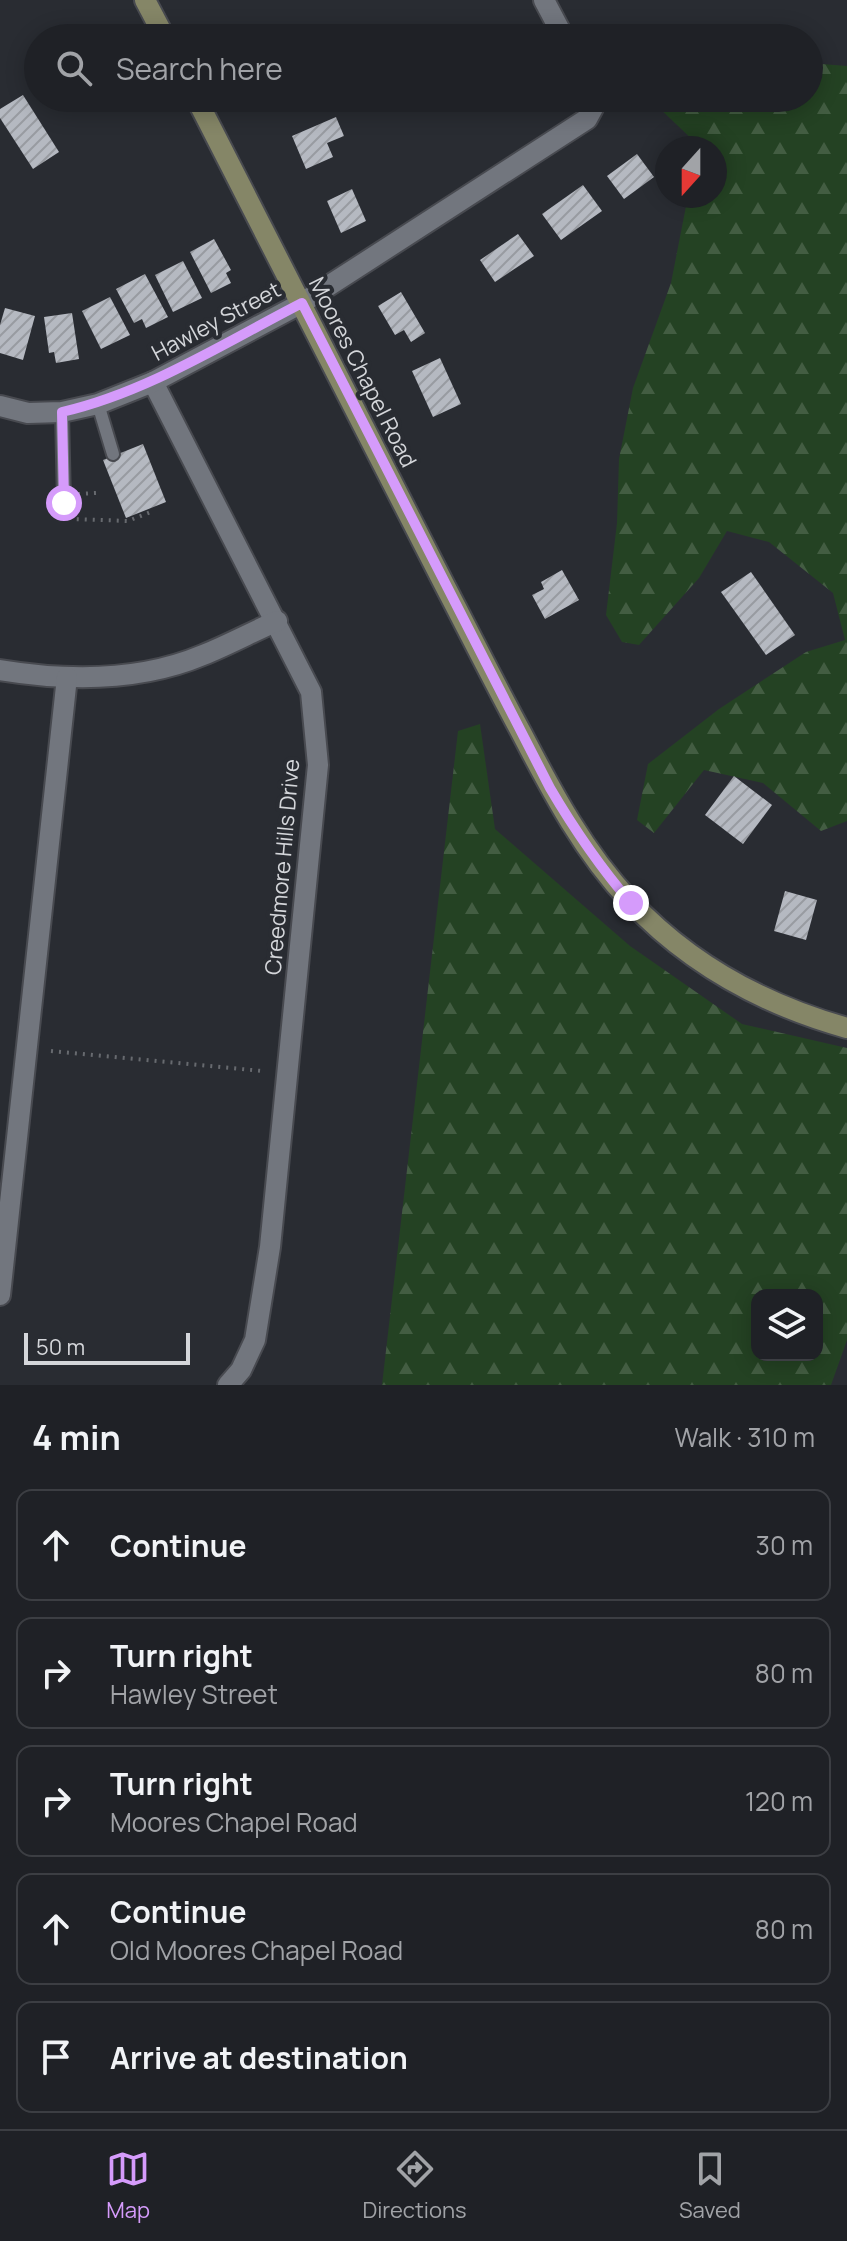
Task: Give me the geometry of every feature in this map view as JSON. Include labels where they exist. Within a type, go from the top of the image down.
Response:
[{"type":"street","points":[[145,0],[158,24]]},
{"type":"street","points":[[544,0],[557,24]]},
{"type":"street","name":"Moores Chapel Road","points":[[203,112],[487,668],[575,831],[631,903],[669,938],[735,983],[793,1011],[847,1028]]},
{"type":"street","name":"Hawley Street","points":[[0,406],[28,413],[62,412],[98,404],[153,382],[302,303],[587,119],[589,112]]},
{"type":"street","name":"Creedmore Hills Drive","points":[[153,382],[311,692],[318,765],[270,1247],[255,1340],[241,1370],[228,1385]]},
{"type":"street","points":[[0,670],[67,677],[122,675],[162,668],[201,656],[277,621]]},
{"type":"street","points":[[0,1295],[67,677]]},
{"type":"lane","points":[[98,404],[113,454]]},
{"type":"lane","points":[[62,412],[66,506]]},
{"type":"path","points":[[66,506],[73,519],[128,521],[153,511]]},
{"type":"path","points":[[51,1051],[262,1071]]},
{"type":"green space","points":[[823,64],[847,66],[847,821],[821,831],[763,783],[704,770],[654,833],[637,820],[648,764],[719,709],[806,652],[845,640],[833,593],[769,542],[727,531],[699,578],[639,645],[622,642],[606,615],[617,523],[619,459],[633,388],[671,283],[686,208],[727,208],[727,136],[689,136],[663,112],[823,112]]},
{"type":"green space","points":[[480,724],[495,829],[630,946],[742,1024],[847,1048],[847,1340],[831,1385],[382,1385],[458,731]]},
{"type":"building","points":[[23,95],[24,112],[34,112],[59,152],[33,169],[0,118],[0,109]]},
{"type":"building","points":[[336,117],[344,136],[327,143],[333,157],[306,169],[292,136]]},
{"type":"building","points":[[637,154],[654,177],[624,199],[607,176]]},
{"type":"building","points":[[583,185],[602,211],[561,240],[542,214]]},
{"type":"building","points":[[352,189],[366,221],[341,233],[327,201]]},
{"type":"building","points":[[518,234],[534,256],[495,282],[480,260]]},
{"type":"building","points":[[214,239],[231,270],[226,273],[231,283],[211,293],[190,252]]},
{"type":"building","points":[[183,261],[202,298],[173,312],[155,275]]},
{"type":"building","points":[[145,274],[168,317],[146,328],[142,319],[134,323],[116,289]]},
{"type":"building","points":[[401,292],[425,333],[411,342],[404,330],[395,335],[378,306]]},
{"type":"building","points":[[110,297],[130,335],[101,349],[82,311]]},
{"type":"building","points":[[5,308],[35,316],[23,360],[0,353],[0,325]]},
{"type":"building","points":[[72,313],[79,359],[56,363],[54,352],[49,353],[44,317]]},
{"type":"building","points":[[440,358],[461,404],[433,417],[412,371]]},
{"type":"building","points":[[143,444],[166,502],[126,518],[103,460]]},
{"type":"building","points":[[562,570],[579,600],[545,619],[532,595],[544,589],[541,582]]},
{"type":"building","points":[[751,572],[795,635],[766,655],[721,592]]},
{"type":"building","points":[[734,776],[772,805],[743,844],[705,815]]},
{"type":"building","points":[[785,891],[817,900],[806,940],[774,931]]},
{"type":"route","points":[[64,503],[62,412],[98,404],[153,382],[302,303],[550,788],[575,831],[631,903]]}]
